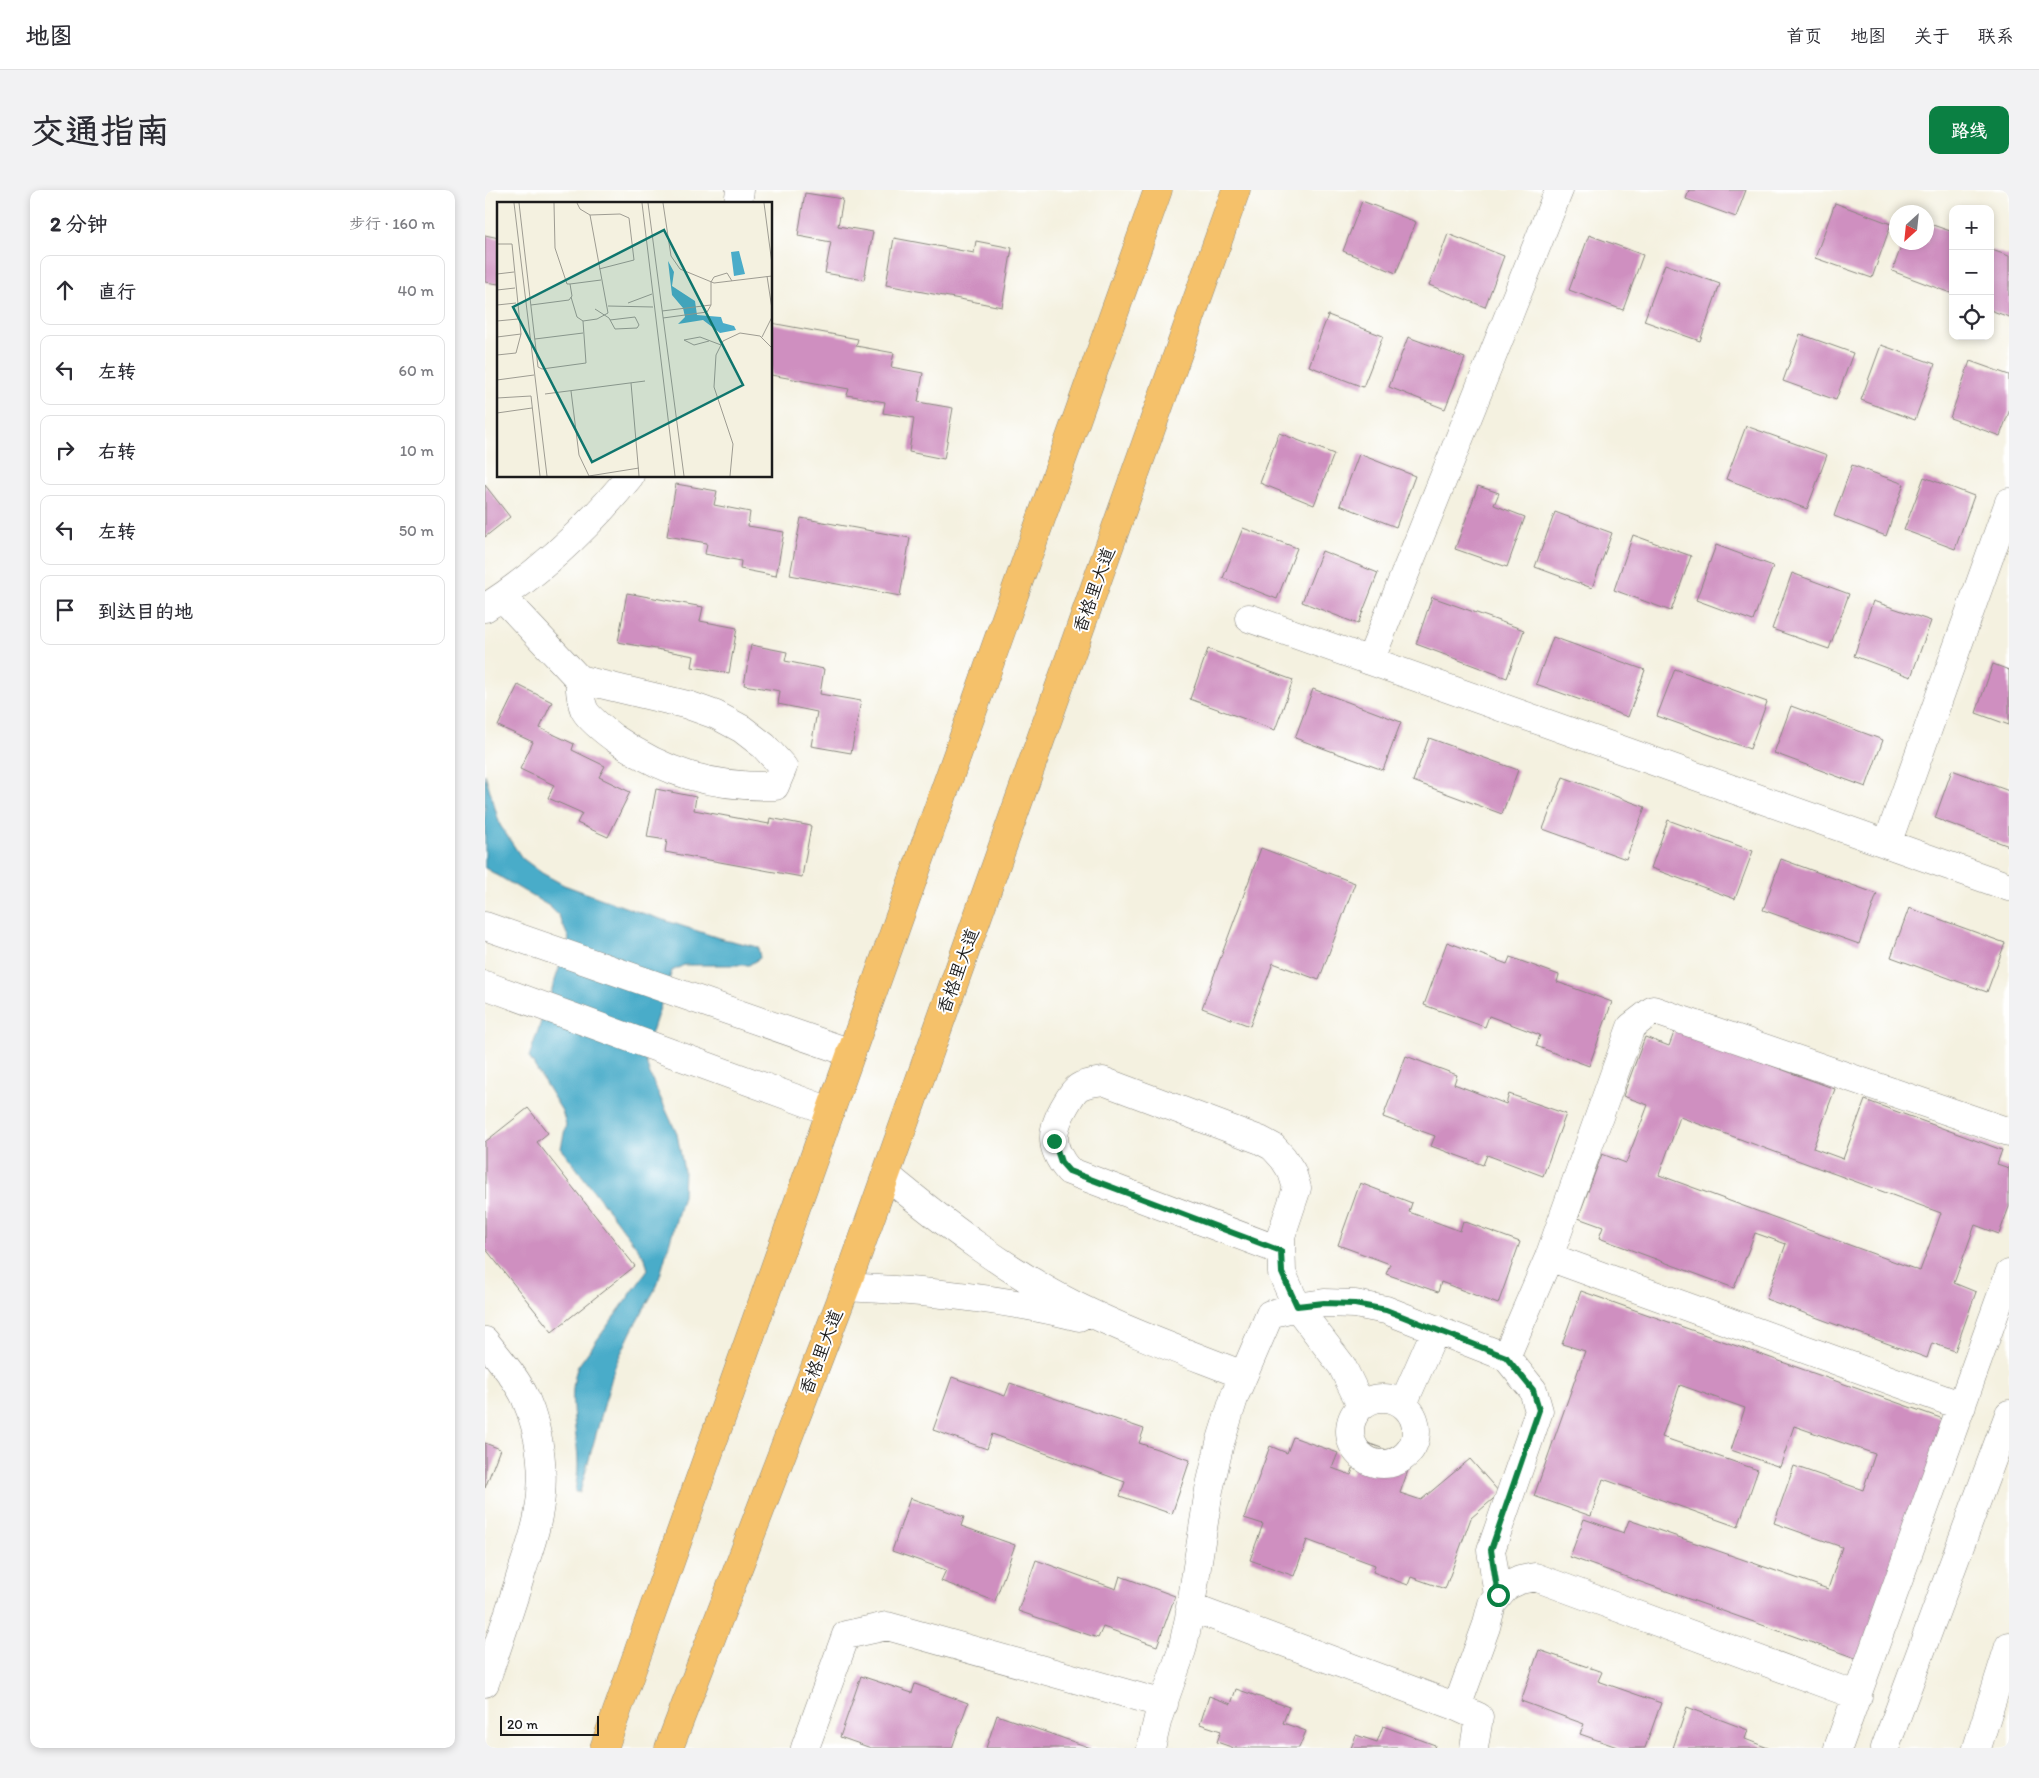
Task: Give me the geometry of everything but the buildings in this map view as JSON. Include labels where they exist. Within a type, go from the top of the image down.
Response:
[{"type":"main road","points":[[604,1748],[1157,190]]},
{"type":"main road","name":"香格里大道","points":[[669,1748],[846,1287],[1236,190]]},
{"type":"street","points":[[1370,661],[1559,190]]},
{"type":"street","points":[[579,679],[584,711],[606,732],[659,766],[688,777],[717,783],[775,786],[783,767],[742,729],[716,714],[688,705],[579,679],[493,603],[543,566],[579,535],[628,478]]},
{"type":"street","points":[[1887,844],[2009,502]]},
{"type":"street","points":[[1249,618],[2009,887]]},
{"type":"street","points":[[485,926],[851,1053]]},
{"type":"street","points":[[485,985],[830,1111]]},
{"type":"street","points":[[1506,1357],[1549,1257],[1631,1027],[1653,1010],[2009,1132]]},
{"type":"street","points":[[1281,1251],[1069,1171],[1059,1157],[1054,1141],[1054,1130],[1058,1118],[1071,1096],[1080,1086],[1103,1081],[1260,1140],[1273,1148],[1283,1158],[1292,1172],[1297,1188],[1281,1236],[1282,1273],[1297,1306],[1342,1366],[1361,1405]]},
{"type":"street","points":[[886,1175],[934,1215],[984,1251],[1074,1305],[1122,1328],[1243,1375]]},
{"type":"street","points":[[1549,1257],[1962,1406]]},
{"type":"street","points":[[1838,1748],[2009,1274]]},
{"type":"street","points":[[846,1287],[921,1291],[996,1301],[1059,1312],[1122,1328]]},
{"type":"street","points":[[1151,1748],[1182,1650],[1209,1490],[1227,1419],[1243,1375],[1270,1314],[1297,1306],[1324,1303],[1355,1304],[1386,1310],[1506,1357],[1533,1390],[1539,1410],[1491,1550],[1498,1595]]},
{"type":"street","points":[[1403,1404],[1436,1329]]},
{"type":"street","points":[[485,1341],[513,1375],[524,1395],[532,1415],[542,1463],[542,1490],[538,1516],[509,1614],[485,1683]]},
{"type":"street","points":[[1374,1398],[1389,1398],[1403,1404],[1413,1415],[1417,1429],[1415,1443],[1407,1455],[1395,1463],[1382,1465],[1368,1462],[1357,1453],[1351,1441],[1349,1424],[1361,1405],[1374,1398]]},
{"type":"street","points":[[1885,1748],[2009,1414]]},
{"type":"street","points":[[1457,1707],[1486,1627],[1492,1604],[1507,1586],[1520,1580],[1535,1577],[1858,1696]]},
{"type":"street","points":[[1190,1607],[1457,1707],[1479,1717],[1474,1748]]},
{"type":"street","points":[[805,1748],[846,1634],[887,1626],[1164,1704]]},
{"type":"street","points":[[1977,1748],[2009,1646]]},
{"type":"water","points":[[485,774],[500,825],[522,858],[542,873],[564,885],[636,911],[719,938],[758,947],[760,958],[749,965],[684,965],[672,971],[646,1050],[646,1062],[677,1134],[684,1171],[683,1196],[657,1286],[632,1330],[615,1366],[580,1492],[575,1492],[578,1453],[573,1415],[573,1390],[578,1366],[648,1270],[645,1258],[561,1148],[566,1124],[562,1111],[529,1057],[569,939],[559,916],[549,906],[485,868]]},
{"type":"route","points":[[1054,1141],[1056,1152],[1061,1162],[1069,1171],[1281,1251],[1282,1273],[1297,1306],[1324,1303],[1355,1304],[1386,1310],[1506,1357],[1533,1390],[1539,1410],[1491,1550],[1498,1595]]}]
